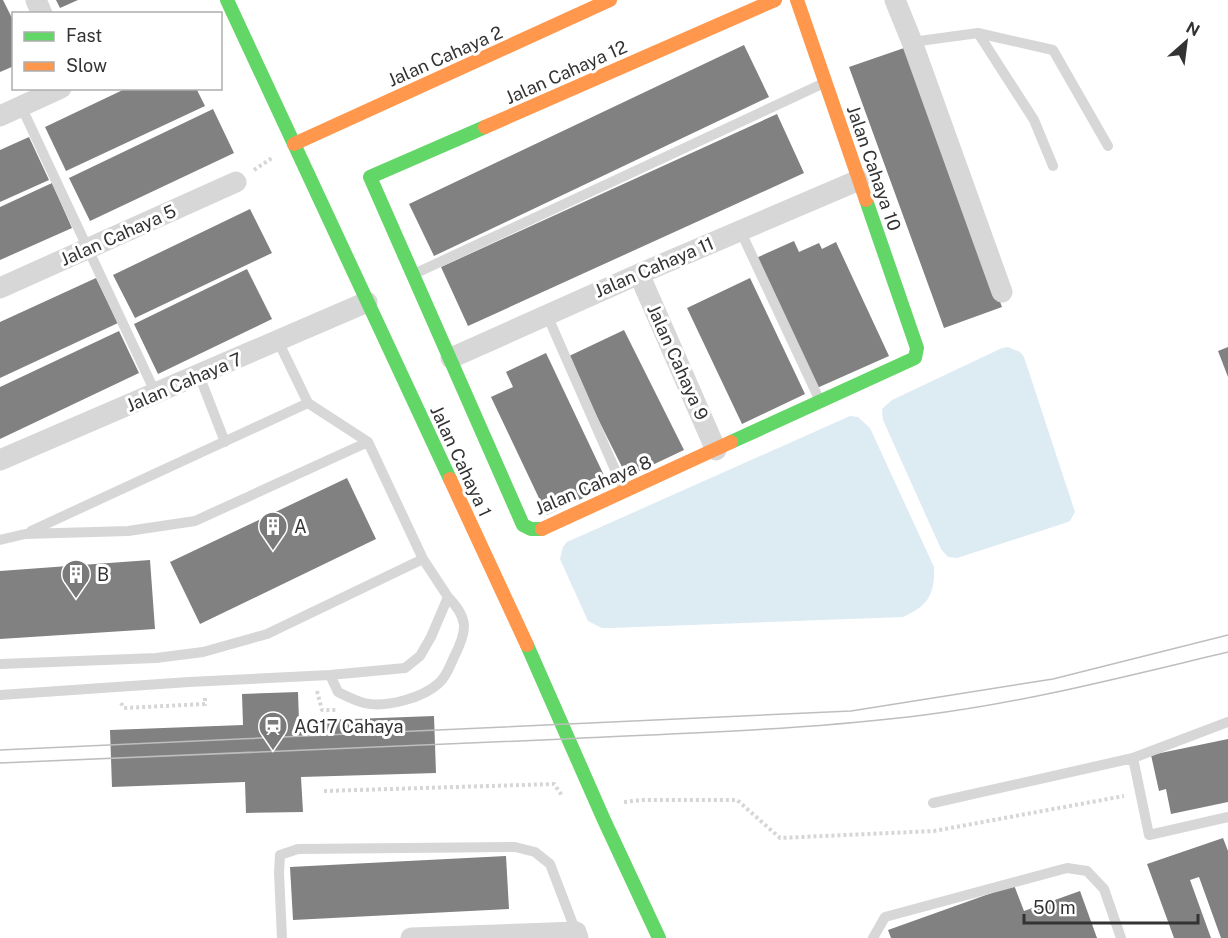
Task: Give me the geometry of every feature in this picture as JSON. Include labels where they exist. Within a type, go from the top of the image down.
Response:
[{"type":"street","name":"Jalan Cahaya 2","points":[[294,144],[610,0]]},
{"type":"street","name":"Jalan Cahaya 12","points":[[370,177],[775,0]]},
{"type":"street","name":"Jalan Cahaya 10","points":[[797,0],[917,348]]},
{"type":"street","points":[[895,0],[1002,292]]},
{"type":"street","name":"Jalan Cahaya 1","points":[[227,9],[294,144],[525,640],[659,938]]},
{"type":"street","points":[[0,116],[57,90]]},
{"type":"street","name":"Jalan Cahaya 8","points":[[370,177],[523,525],[531,530],[542,529],[915,358],[917,348]]},
{"type":"street","name":"Jalan Cahaya 11","points":[[451,358],[639,274],[859,180]]},
{"type":"street","name":"Jalan Cahaya 5","points":[[0,288],[236,182]]},
{"type":"street","name":"Jalan Cahaya 9","points":[[639,274],[717,450]]},
{"type":"street","name":"Jalan Cahaya 7","points":[[0,460],[367,302]]},
{"type":"street","points":[[411,938],[577,935]]},
{"type":"lane","points":[[912,42],[978,33],[1053,50],[1108,146]]},
{"type":"lane","points":[[978,33],[1034,120],[1053,166]]},
{"type":"lane","points":[[414,274],[826,82]]},
{"type":"lane","points":[[21,106],[156,393]]},
{"type":"lane","points":[[740,230],[820,402]]},
{"type":"lane","points":[[547,315],[624,491]]},
{"type":"lane","points":[[278,341],[308,403],[368,442],[423,559],[465,621],[463,639],[441,682],[413,698],[395,702],[364,703],[338,692],[330,675]]},
{"type":"lane","points":[[199,375],[225,442]]},
{"type":"lane","points":[[0,540],[25,534],[308,403]]},
{"type":"lane","points":[[25,534],[128,531],[195,521],[368,442]]},
{"type":"lane","points":[[0,664],[156,658],[203,652],[267,634],[423,559]]},
{"type":"lane","points":[[0,695],[330,675],[405,668],[420,656],[448,597]]},
{"type":"lane","points":[[933,803],[1133,758],[1228,722]]},
{"type":"lane","points":[[1133,758],[1149,835],[1228,817]]},
{"type":"lane","points":[[282,938],[280,855],[298,849],[515,847],[535,852],[550,864],[577,935]]},
{"type":"lane","points":[[873,938],[885,917],[1067,868],[1088,871],[1104,889],[1121,938]]},
{"type":"path","points":[[236,182],[294,144]]},
{"type":"path","points":[[324,791],[554,784],[565,799]]},
{"type":"path","points":[[642,800],[737,800],[780,838],[934,831],[1140,793]]},
{"type":"shaded area","points":[[1008,347],[1020,352],[1024,357],[1075,512],[1070,521],[1065,523],[957,558],[948,557],[941,549],[883,420],[882,409],[892,400]]},
{"type":"shaded area","points":[[850,416],[858,417],[870,428],[934,567],[931,592],[919,608],[903,617],[610,628],[602,628],[588,621],[560,559],[567,542]]},
{"type":"building","points":[[0,0],[3,0],[12,18],[12,67],[0,72]]},
{"type":"building","points":[[56,0],[78,0],[60,8]]},
{"type":"building","points":[[744,45],[769,97],[434,256],[409,204]]},
{"type":"building","points":[[907,47],[1002,307],[944,328],[849,67]]},
{"type":"building","points":[[123,90],[197,90],[205,106],[66,171],[45,127]]},
{"type":"building","points":[[213,109],[234,153],[90,221],[69,178]]},
{"type":"building","points":[[777,114],[804,173],[468,326],[441,267]]},
{"type":"building","points":[[29,137],[49,180],[0,202],[0,150]]},
{"type":"building","points":[[52,183],[72,228],[0,260],[0,207]]},
{"type":"building","points":[[250,209],[272,253],[135,318],[113,275]]},
{"type":"building","points":[[794,241],[799,252],[819,243],[822,249],[836,242],[889,356],[817,388],[756,258]]},
{"type":"building","points":[[247,269],[272,319],[158,374],[134,324]]},
{"type":"building","points":[[96,278],[118,323],[0,378],[0,322]]},
{"type":"building","points":[[750,278],[805,394],[742,424],[687,308]]},
{"type":"building","points":[[624,330],[684,450],[627,477],[567,357]]},
{"type":"building","points":[[119,331],[139,373],[0,439],[0,387]]},
{"type":"building","points":[[1228,347],[1228,377],[1218,351]]},
{"type":"building","points":[[546,353],[609,486],[547,515],[491,397],[513,387],[506,372]]},
{"type":"building","name":"A","points":[[347,478],[376,539],[200,624],[170,562]]},
{"type":"building","name":"B","points":[[150,560],[155,629],[0,639],[0,571]]},
{"type":"building","name":"AG17 Cahaya","points":[[298,692],[299,721],[434,716],[436,773],[301,777],[303,812],[246,813],[245,782],[112,787],[110,730],[243,725],[242,694]]},
{"type":"building","points":[[1228,739],[1228,802],[1171,814],[1166,789],[1159,791],[1151,755]]},
{"type":"building","points":[[1223,838],[1228,851],[1228,938],[1221,938],[1199,877],[1190,880],[1211,938],[1174,938],[1147,864]]},
{"type":"building","points":[[506,856],[509,909],[293,920],[290,867]]},
{"type":"building","points":[[1014,885],[1024,911],[1080,891],[1097,938],[891,938],[888,930]]},
{"type":"tram line","points":[[0,750],[851,711],[1053,679],[1228,635]]},
{"type":"tram line","points":[[0,763],[744,730],[879,720],[1001,703],[1077,688],[1228,652]]},
{"type":"traffic: fast","points":[[227,0],[450,479]]},
{"type":"traffic: fast","points":[[485,127],[370,177],[523,525],[531,529],[542,529]]},
{"type":"traffic: fast","points":[[731,442],[915,358],[917,348],[866,200]]},
{"type":"traffic: fast","points":[[527,645],[659,938]]},
{"type":"traffic: slow","points":[[294,144],[610,0]]},
{"type":"traffic: slow","points":[[485,127],[775,0]]},
{"type":"traffic: slow","points":[[797,0],[866,200]]},
{"type":"traffic: slow","points":[[542,529],[731,442]]},
{"type":"traffic: slow","points":[[450,479],[527,645]]},
{"type":"place","name":"A","points":[[273,552]]},
{"type":"place","name":"B","points":[[76,600]]},
{"type":"place","name":"AG17 Cahaya","points":[[273,752]]}]
